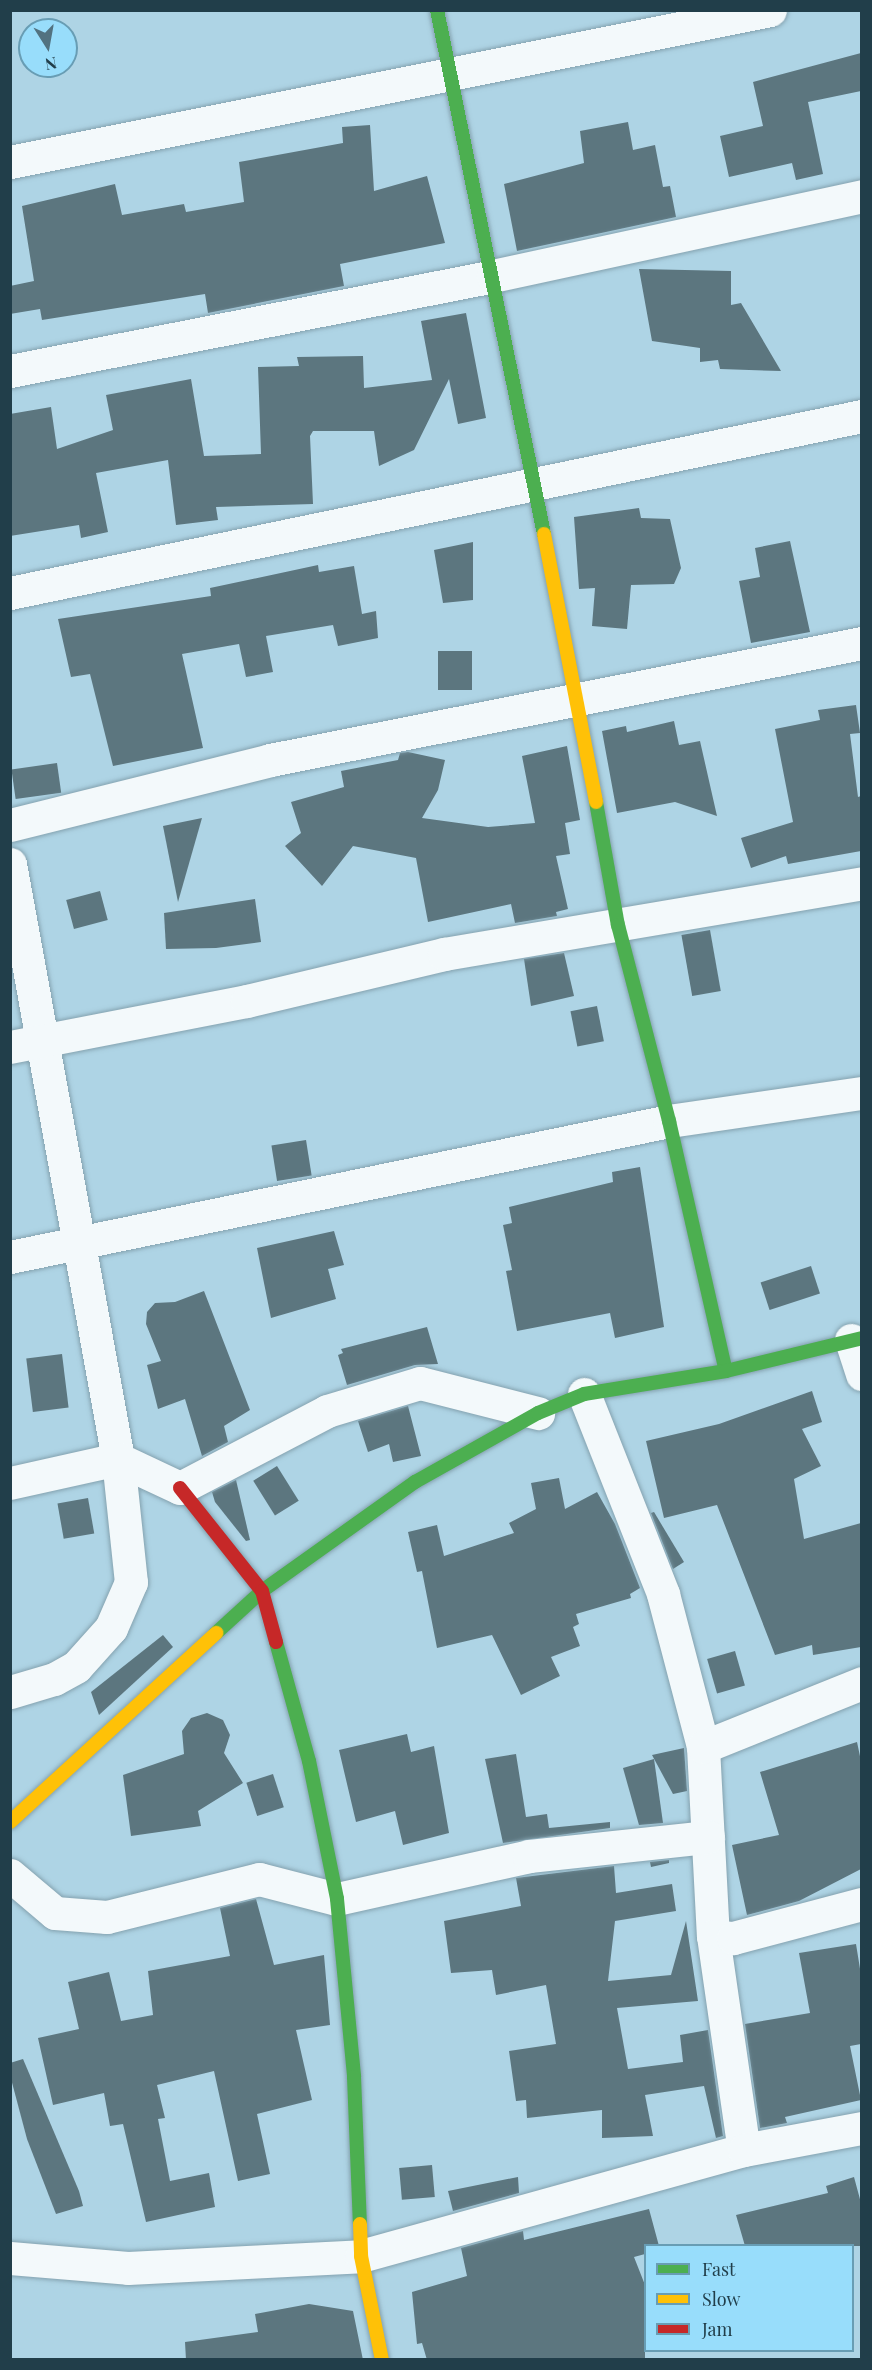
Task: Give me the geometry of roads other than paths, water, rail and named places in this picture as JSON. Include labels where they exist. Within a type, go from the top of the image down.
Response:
[{"type":"street","points":[[437,10],[578,701],[618,925],[669,1121],[726,1371]]},
{"type":"street","points":[[10,162],[770,10]]},
{"type":"street","points":[[10,371],[493,276],[861,196]]},
{"type":"street","points":[[10,593],[861,416]]},
{"type":"street","points":[[10,825],[270,760],[578,701],[861,643]]},
{"type":"street","points":[[10,864],[26,1044],[78,1243],[118,1459],[131,1582],[125,1603],[111,1628],[76,1667],[54,1679],[10,1692]]},
{"type":"street","points":[[26,1044],[247,1001],[444,954],[861,883]]},
{"type":"street","points":[[10,1257],[669,1121],[861,1094]]},
{"type":"street","points":[[10,1822],[262,1591],[415,1482],[538,1413],[584,1394],[726,1371],[856,1339],[861,1374]]},
{"type":"street","points":[[180,1488],[327,1411],[420,1383],[538,1413]]},
{"type":"street","points":[[584,1394],[663,1594],[703,1747],[713,1936],[744,2150]]},
{"type":"street","points":[[10,1483],[118,1459],[180,1488],[262,1591],[309,1761],[337,1899],[354,2077],[361,2256],[382,2360]]},
{"type":"street","points":[[703,1747],[861,1683]]},
{"type":"street","points":[[10,1875],[55,1913],[107,1917],[259,1879],[337,1899],[529,1856],[708,1837]]},
{"type":"street","points":[[713,1936],[733,1938],[861,1904]]},
{"type":"street","points":[[10,2258],[128,2268],[361,2256],[744,2150],[861,2128]]}]
